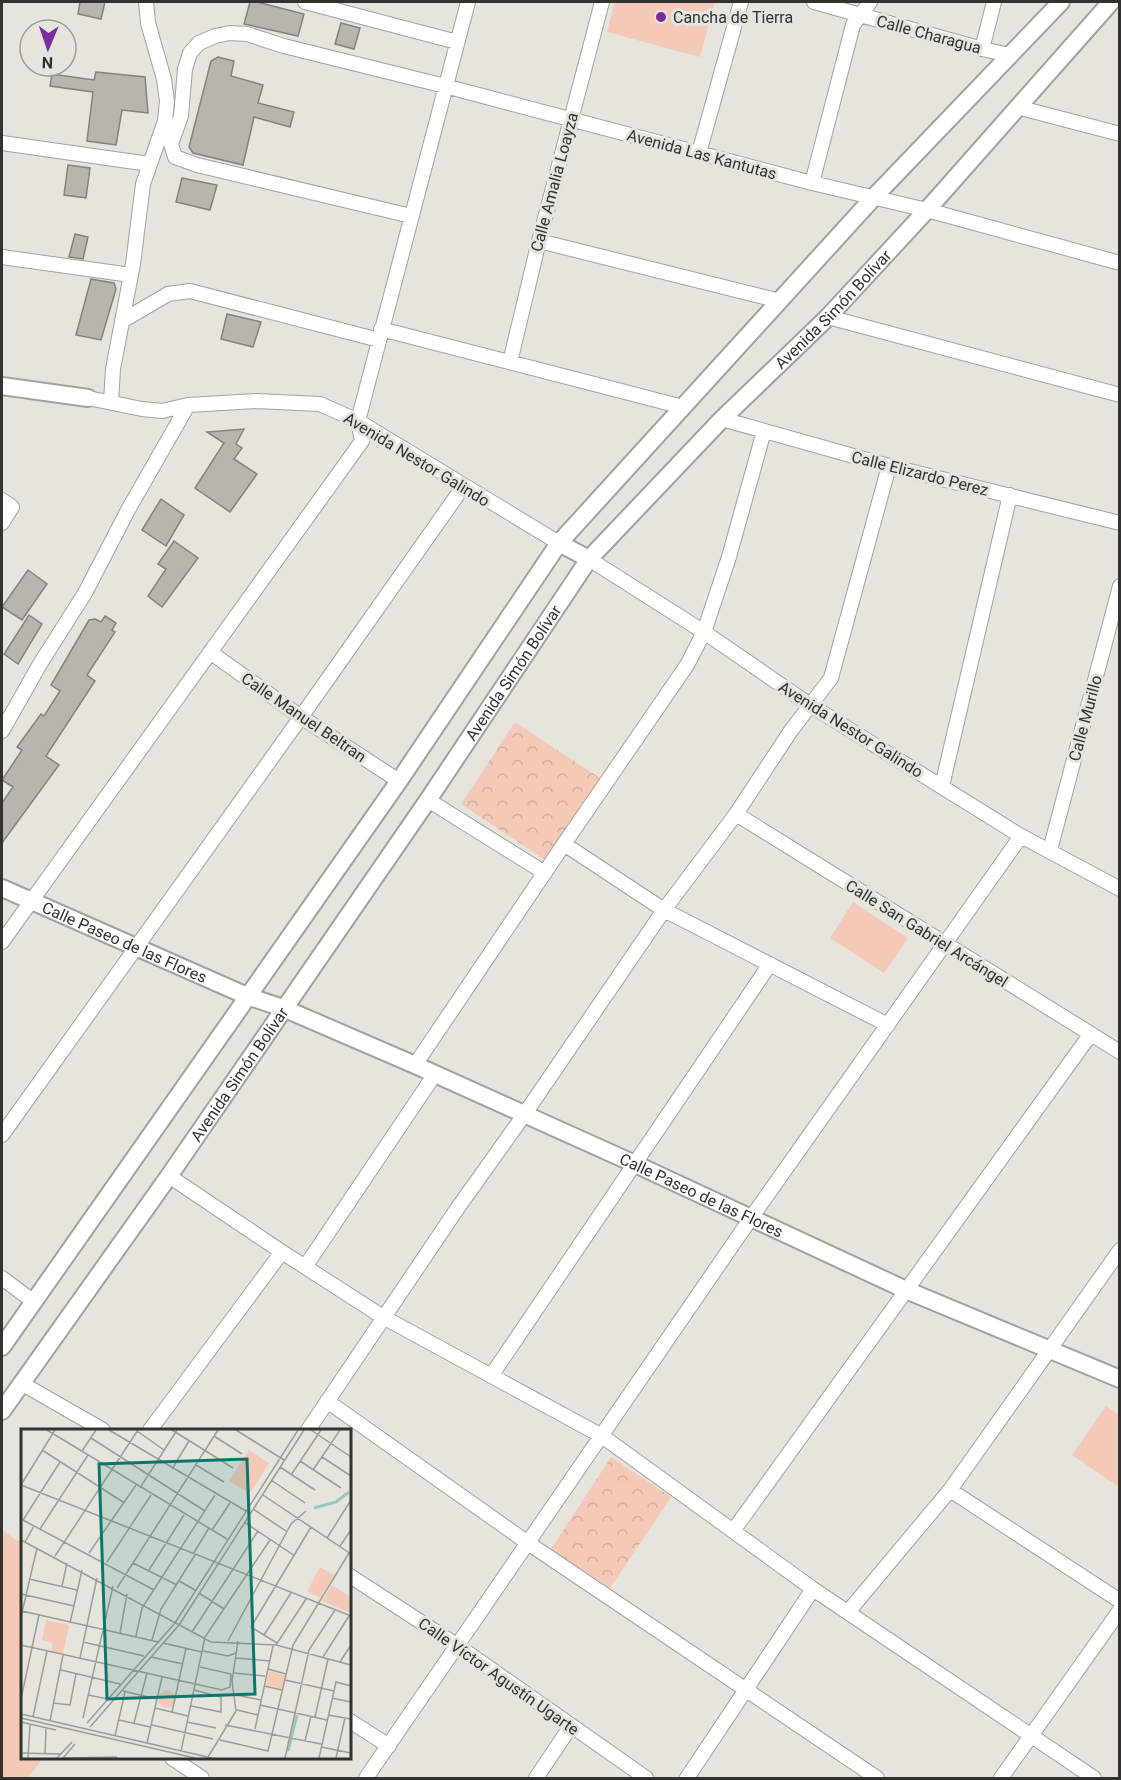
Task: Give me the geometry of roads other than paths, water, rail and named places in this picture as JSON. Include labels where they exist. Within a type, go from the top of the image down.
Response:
[{"type":"street","points":[[111,402],[113,369],[131,275],[143,184],[165,121],[164,79],[148,23],[146,2]]},
{"type":"street","points":[[305,2],[457,42]]},
{"type":"street","points":[[2,942],[362,441],[358,421],[468,2]]},
{"type":"street","name":"Calle Amalia Loayza","points":[[510,363],[538,241],[602,2]]},
{"type":"street","points":[[699,153],[741,2]]},
{"type":"street","name":"Calle Charagua","points":[[814,2],[1011,55]]},
{"type":"street","points":[[812,183],[853,26],[870,2]]},
{"type":"street","points":[[982,49],[994,2]]},
{"type":"street","points":[[2,1347],[399,781],[559,543],[874,197],[1061,2]]},
{"type":"street","name":"Avenida Simón Bolívar","points":[[2,1412],[169,1176],[428,800],[589,560],[722,419],[828,317],[927,210],[1111,2]]},
{"type":"street","name":"Avenida Las Kantutas","points":[[411,216],[175,158],[171,144],[181,116],[185,69],[190,53],[199,43],[215,36],[230,33],[247,34],[284,46],[812,183],[927,210],[1119,263]]},
{"type":"street","points":[[1017,107],[1119,134]]},
{"type":"street","points":[[2,143],[149,164]]},
{"type":"street","points":[[538,241],[780,301]]},
{"type":"street","points":[[2,257],[131,275]]},
{"type":"street","points":[[122,321],[168,294],[190,291],[510,363],[683,407]]},
{"type":"street","points":[[828,317],[1119,395]]},
{"type":"street","points":[[2,386],[88,398]]},
{"type":"street","name":"Avenida Nestor Galindo","points":[[88,398],[162,411],[188,405],[256,401],[320,404],[358,421],[463,487],[559,543]]},
{"type":"street","points":[[2,732],[45,656],[85,593],[128,510],[188,405]]},
{"type":"street","name":"Calle Elizardo Perez","points":[[722,419],[889,466],[1119,523]]},
{"type":"street","points":[[415,1065],[687,665],[704,632],[729,557],[764,431]]},
{"type":"street","points":[[309,1429],[383,1317],[664,910],[736,814],[790,732],[831,678],[889,466]]},
{"type":"street","points":[[2,1135],[463,487]]},
{"type":"street","points":[[942,786],[1010,495]]},
{"type":"street","points":[[2,500],[12,507],[2,523]]},
{"type":"street","points":[[559,543],[589,560]]},
{"type":"street","name":"Avenida Nestor Galindo","points":[[589,560],[704,632],[810,705],[1022,836],[1119,889]]},
{"type":"street","name":"Calle Murillo","points":[[1050,850],[1119,586]]},
{"type":"street","name":"Calle Manuel Beltran","points":[[210,652],[301,717],[399,781]]},
{"type":"street","points":[[428,800],[545,873]]},
{"type":"street","name":"Calle San Gabriel Arcángel","points":[[736,814],[1119,1052]]},
{"type":"street","points":[[366,1779],[751,1218],[1022,836]]},
{"type":"street","points":[[564,844],[664,910],[888,1025]]},
{"type":"street","name":"Calle Paseo de las Flores","points":[[2,888],[247,996],[283,1008],[415,1065],[906,1290],[1119,1379]]},
{"type":"street","points":[[491,1376],[770,964]]},
{"type":"street","points":[[733,1531],[1090,1035]]},
{"type":"street","points":[[305,1267],[435,1074]]},
{"type":"street","points":[[169,1176],[383,1317],[602,1437],[813,1590],[849,1612],[1094,1779]]},
{"type":"street","points":[[849,1612],[950,1490],[1119,1250]]},
{"type":"street","points":[[151,1429],[282,1252]]},
{"type":"street","points":[[2,1278],[34,1302]]},
{"type":"street","points":[[21,1383],[100,1429]]},
{"type":"street","points":[[327,1401],[528,1543],[878,1779]]},
{"type":"street","points":[[950,1490],[1119,1601]]},
{"type":"street","name":"Calle Víctor Agustín Ugarte","points":[[351,1577],[458,1646],[646,1779]]},
{"type":"street","points":[[687,1779],[813,1590]]},
{"type":"street","points":[[1001,1779],[1119,1610]]},
{"type":"street","points":[[351,1722],[388,1746]]},
{"type":"street","points":[[536,1779],[571,1726]]},
{"type":"street","points":[[173,1759],[202,1779]]},
{"type":"place","name":"Cancha de Tierra","points":[[661,17]]}]
